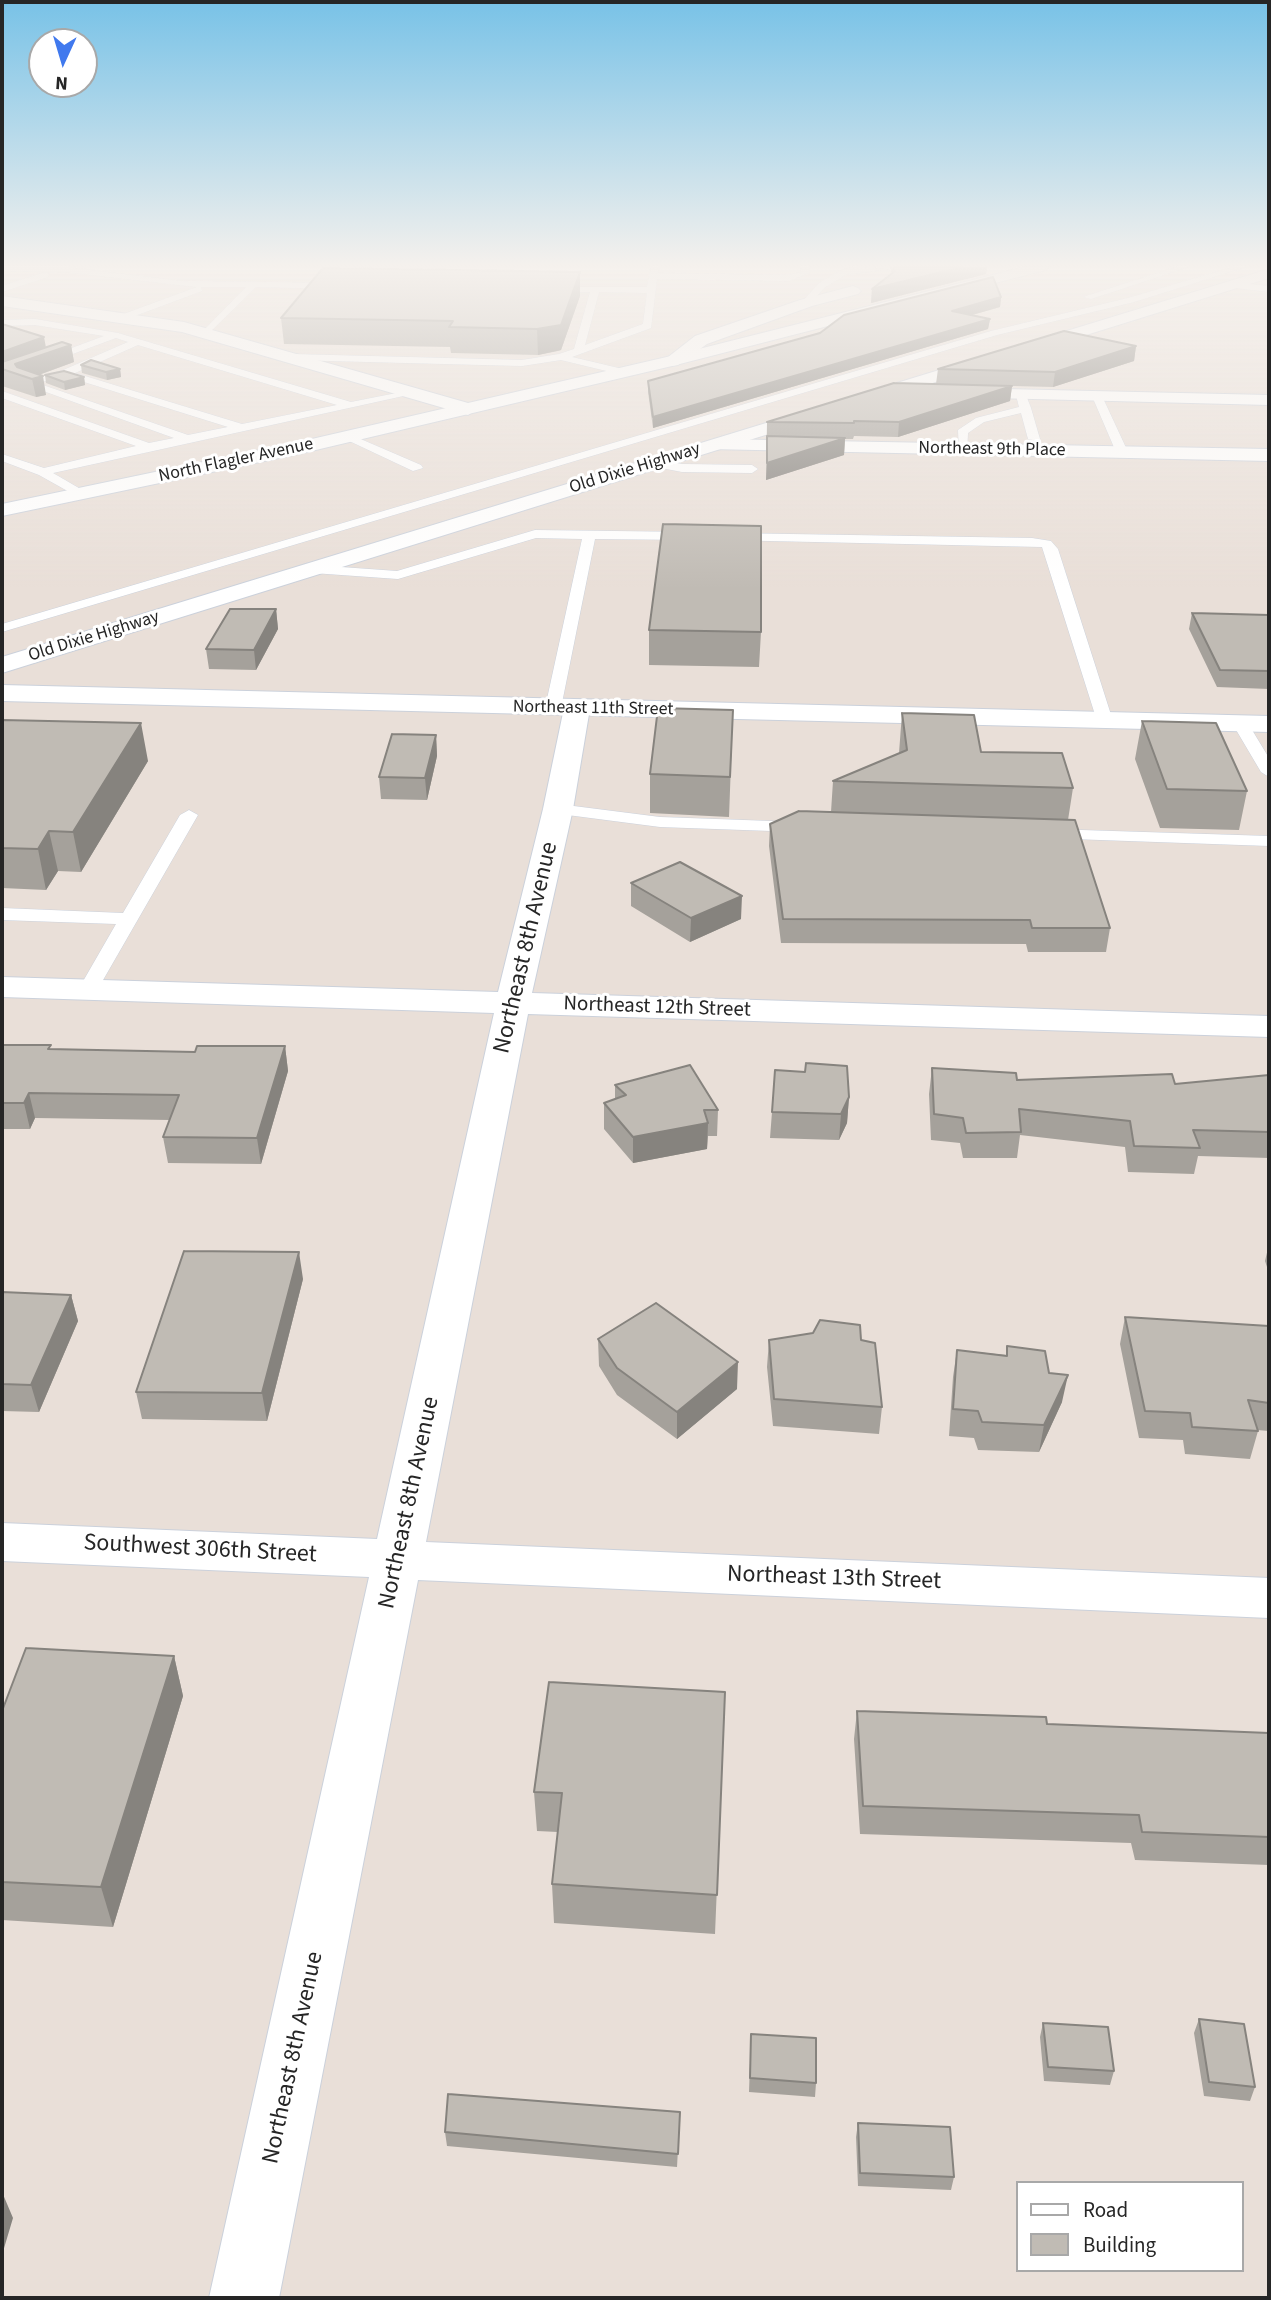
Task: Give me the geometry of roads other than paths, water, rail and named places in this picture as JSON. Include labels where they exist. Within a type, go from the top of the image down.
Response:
[{"type":"street","points":[[350,374],[468,409]]},
{"type":"street","name":"North Flagler Avenue","points":[[2,510],[349,437],[613,374]]},
{"type":"street","name":"Old Dixie Highway","points":[[2,665],[941,374]]},
{"type":"street","points":[[887,391],[1023,401],[1097,396],[1269,400]]},
{"type":"street","name":"Northeast 9th Place","points":[[716,445],[1269,455]]},
{"type":"street","points":[[81,640],[77,668],[104,696]]},
{"type":"street","name":"Northeast 11th Street","points":[[2,693],[1269,724]]},
{"type":"street","name":"Northeast 8th Avenue","points":[[244,2298],[513,1003],[558,809],[565,708]]},
{"type":"street","name":"Northeast 12th Street","points":[[2,987],[1269,1027]]},
{"type":"street","name":"Southwest 306th Street","points":[[2,1542],[399,1559]]},
{"type":"street","name":"Northeast 13th Street","points":[[399,1559],[1269,1598]]},
{"type":"lane","points":[[60,374],[26,383],[187,439]]},
{"type":"lane","points":[[69,374],[241,428]]},
{"type":"lane","points":[[245,374],[349,405]]},
{"type":"lane","points":[[2,628],[858,374]]},
{"type":"lane","points":[[43,472],[148,447],[412,393]]},
{"type":"lane","points":[[2,394],[148,447]]},
{"type":"lane","points":[[1097,396],[1122,452]]},
{"type":"lane","points":[[963,449],[961,432],[980,420],[1023,401],[1034,439]]},
{"type":"lane","points":[[349,437],[417,468]]},
{"type":"lane","points":[[2,457],[43,472],[80,494]]},
{"type":"lane","points":[[655,463],[682,468],[752,468]]},
{"type":"lane","points":[[313,569],[398,575],[535,534],[1019,541],[1046,544],[1051,549],[1105,721]]},
{"type":"lane","points":[[565,708],[589,535]]},
{"type":"lane","points":[[1240,723],[1269,772]]},
{"type":"lane","points":[[558,809],[660,822],[811,827]]},
{"type":"lane","points":[[88,990],[189,815]]},
{"type":"lane","points":[[1031,834],[1269,841]]},
{"type":"lane","points":[[2,914],[129,919]]}]
